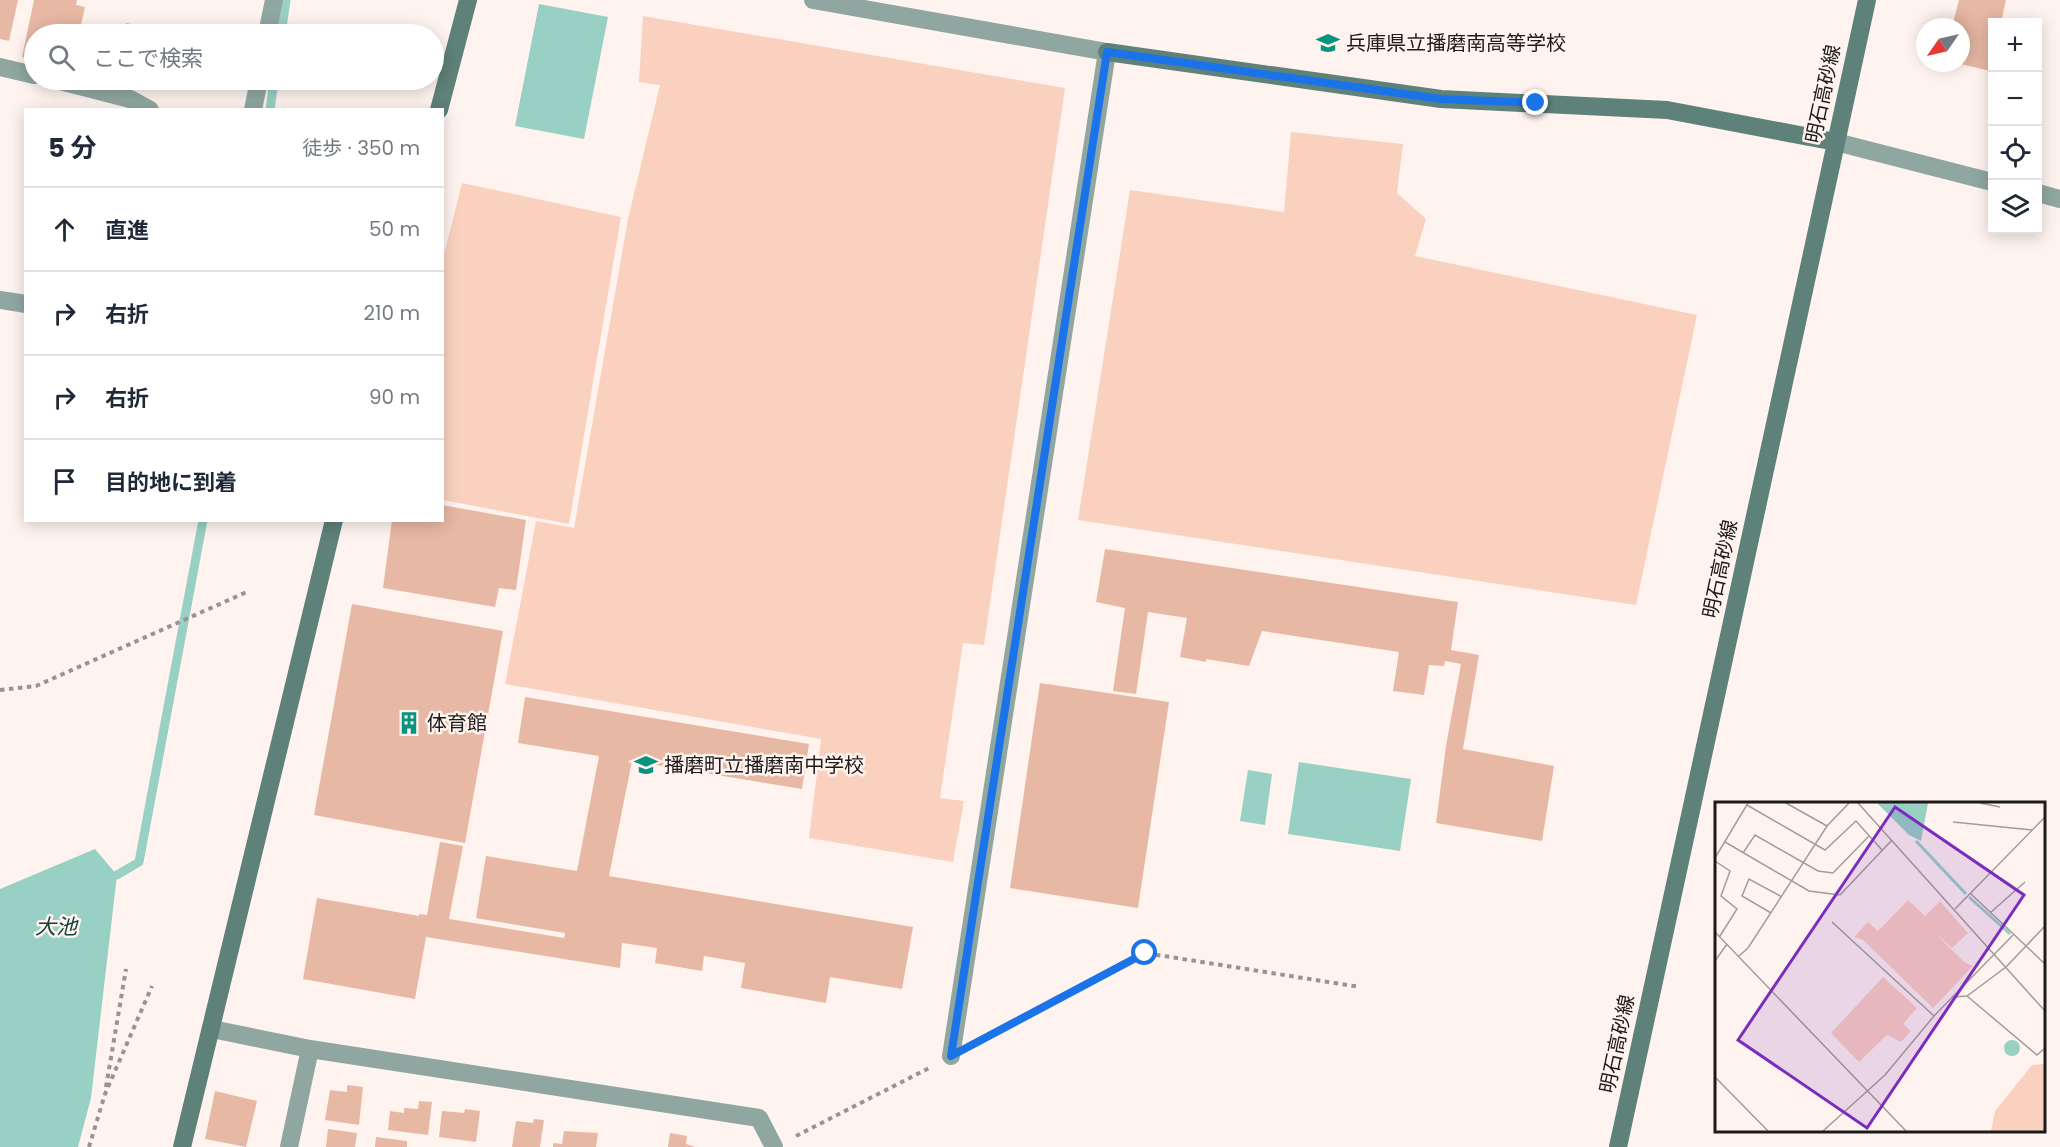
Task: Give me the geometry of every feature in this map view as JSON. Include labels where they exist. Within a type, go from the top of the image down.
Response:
[{"type":"street","points":[[269,24],[274,0]]},
{"type":"street","points":[[440,108],[468,0]]},
{"type":"street","points":[[813,0],[1107,52],[1441,99],[1667,110],[1836,142],[1988,181]]},
{"type":"street","points":[[902,0],[914,17]]},
{"type":"street","name":"明石高砂線","points":[[1618,1147],[1867,0]]},
{"type":"street","points":[[951,1056],[1107,52]]},
{"type":"street","points":[[0,67],[24,73]]},
{"type":"street","points":[[95,90],[130,99],[146,108]]},
{"type":"street","points":[[253,108],[257,90]]},
{"type":"street","points":[[2042,195],[2060,199]]},
{"type":"street","points":[[0,300],[24,304]]},
{"type":"street","points":[[182,1147],[334,522]]},
{"type":"street","points":[[212,1029],[310,1049],[759,1118],[774,1147]]},
{"type":"street","points":[[289,1147],[310,1049]]},
{"type":"path","points":[[0,690],[36,686],[249,591]]},
{"type":"path","points":[[774,1147],[1145,953],[1360,987]]},
{"type":"path","points":[[105,1094],[126,969]]},
{"type":"path","points":[[89,1147],[105,1094],[152,986]]},
{"type":"shaded area","points":[[643,16],[1065,88],[984,645],[963,643],[940,798],[964,801],[953,862],[809,838],[821,739],[505,684],[536,521],[574,528],[628,219],[660,85],[639,82]]},
{"type":"shaded area","points":[[1291,132],[1403,144],[1397,193],[1426,219],[1415,256],[1697,315],[1636,605],[1078,520],[1130,190],[1284,212]]},
{"type":"shaded area","points":[[462,183],[621,217],[569,524],[444,500],[444,255]]},
{"type":"water","points":[[539,4],[608,17],[584,139],[515,126]]},
{"type":"water","points":[[1299,762],[1411,779],[1400,851],[1288,834]]},
{"type":"water","points":[[1248,770],[1272,774],[1265,825],[1240,821]]},
{"type":"water","name":"大池","points":[[95,849],[117,875],[91,1098],[78,1147],[0,1147],[0,889]]},
{"type":"building","points":[[0,0],[18,0],[9,41],[0,39]]},
{"type":"building","points":[[34,0],[77,0],[76,5],[85,7],[81,24],[29,24]]},
{"type":"building","points":[[1959,0],[2006,0],[2002,18],[1988,18],[1988,71],[1970,66],[1970,18],[1954,18]]},
{"type":"building","points":[[444,505],[526,520],[516,590],[499,588],[495,607],[383,588],[392,522],[444,522]]},
{"type":"building","points":[[1105,549],[1458,602],[1451,650],[1479,655],[1463,749],[1554,766],[1542,841],[1436,823],[1446,746],[1461,664],[1445,661],[1444,666],[1429,665],[1424,695],[1393,691],[1399,652],[1262,631],[1249,666],[1206,659],[1206,662],[1180,657],[1187,618],[1148,612],[1136,694],[1113,691],[1125,608],[1096,602]]},
{"type":"building","name":"体育館","points":[[352,604],[503,631],[465,843],[314,815]]},
{"type":"building","points":[[1040,683],[1169,702],[1138,908],[1010,888]]},
{"type":"building","points":[[525,697],[809,744],[802,789],[632,761],[609,876],[913,927],[902,989],[830,977],[826,1003],[741,988],[745,963],[704,956],[702,971],[655,963],[657,948],[622,943],[620,968],[426,937],[415,999],[303,979],[317,898],[419,916],[419,914],[427,915],[440,842],[463,846],[449,919],[564,938],[565,933],[476,918],[486,856],[577,871],[599,756],[518,743]]},
{"type":"building","points":[[347,1085],[363,1087],[359,1125],[325,1120],[330,1090],[347,1092]]},
{"type":"building","points":[[215,1091],[257,1101],[246,1147],[205,1139]]},
{"type":"building","points":[[419,1101],[432,1102],[428,1135],[388,1130],[390,1111],[404,1113],[404,1108],[418,1109]]},
{"type":"building","points":[[465,1109],[480,1111],[476,1142],[439,1137],[442,1111],[464,1113]]},
{"type":"building","points":[[534,1119],[544,1120],[540,1147],[512,1147],[516,1121],[533,1123]]},
{"type":"building","points":[[328,1129],[357,1133],[355,1147],[326,1147]]},
{"type":"building","points":[[564,1131],[598,1133],[596,1147],[553,1147],[553,1143],[562,1144]]},
{"type":"building","points":[[670,1133],[687,1136],[686,1144],[695,1147],[668,1147]]},
{"type":"building","points":[[376,1137],[407,1141],[407,1147],[375,1147]]},
{"type":"waterway","points":[[282,24],[286,0]]},
{"type":"waterway","points":[[270,108],[273,90]]},
{"type":"waterway","points":[[117,875],[139,862],[203,522]]},
{"type":"place","name":"兵庫県立播磨南高等学校","points":[[1328,43]]},
{"type":"place","name":"体育館","points":[[409,723]]},
{"type":"place","name":"播磨町立播磨南中学校","points":[[646,765]]},
{"type":"route","points":[[1145,953],[951,1056],[1107,52],[1441,99],[1536,103]]}]
